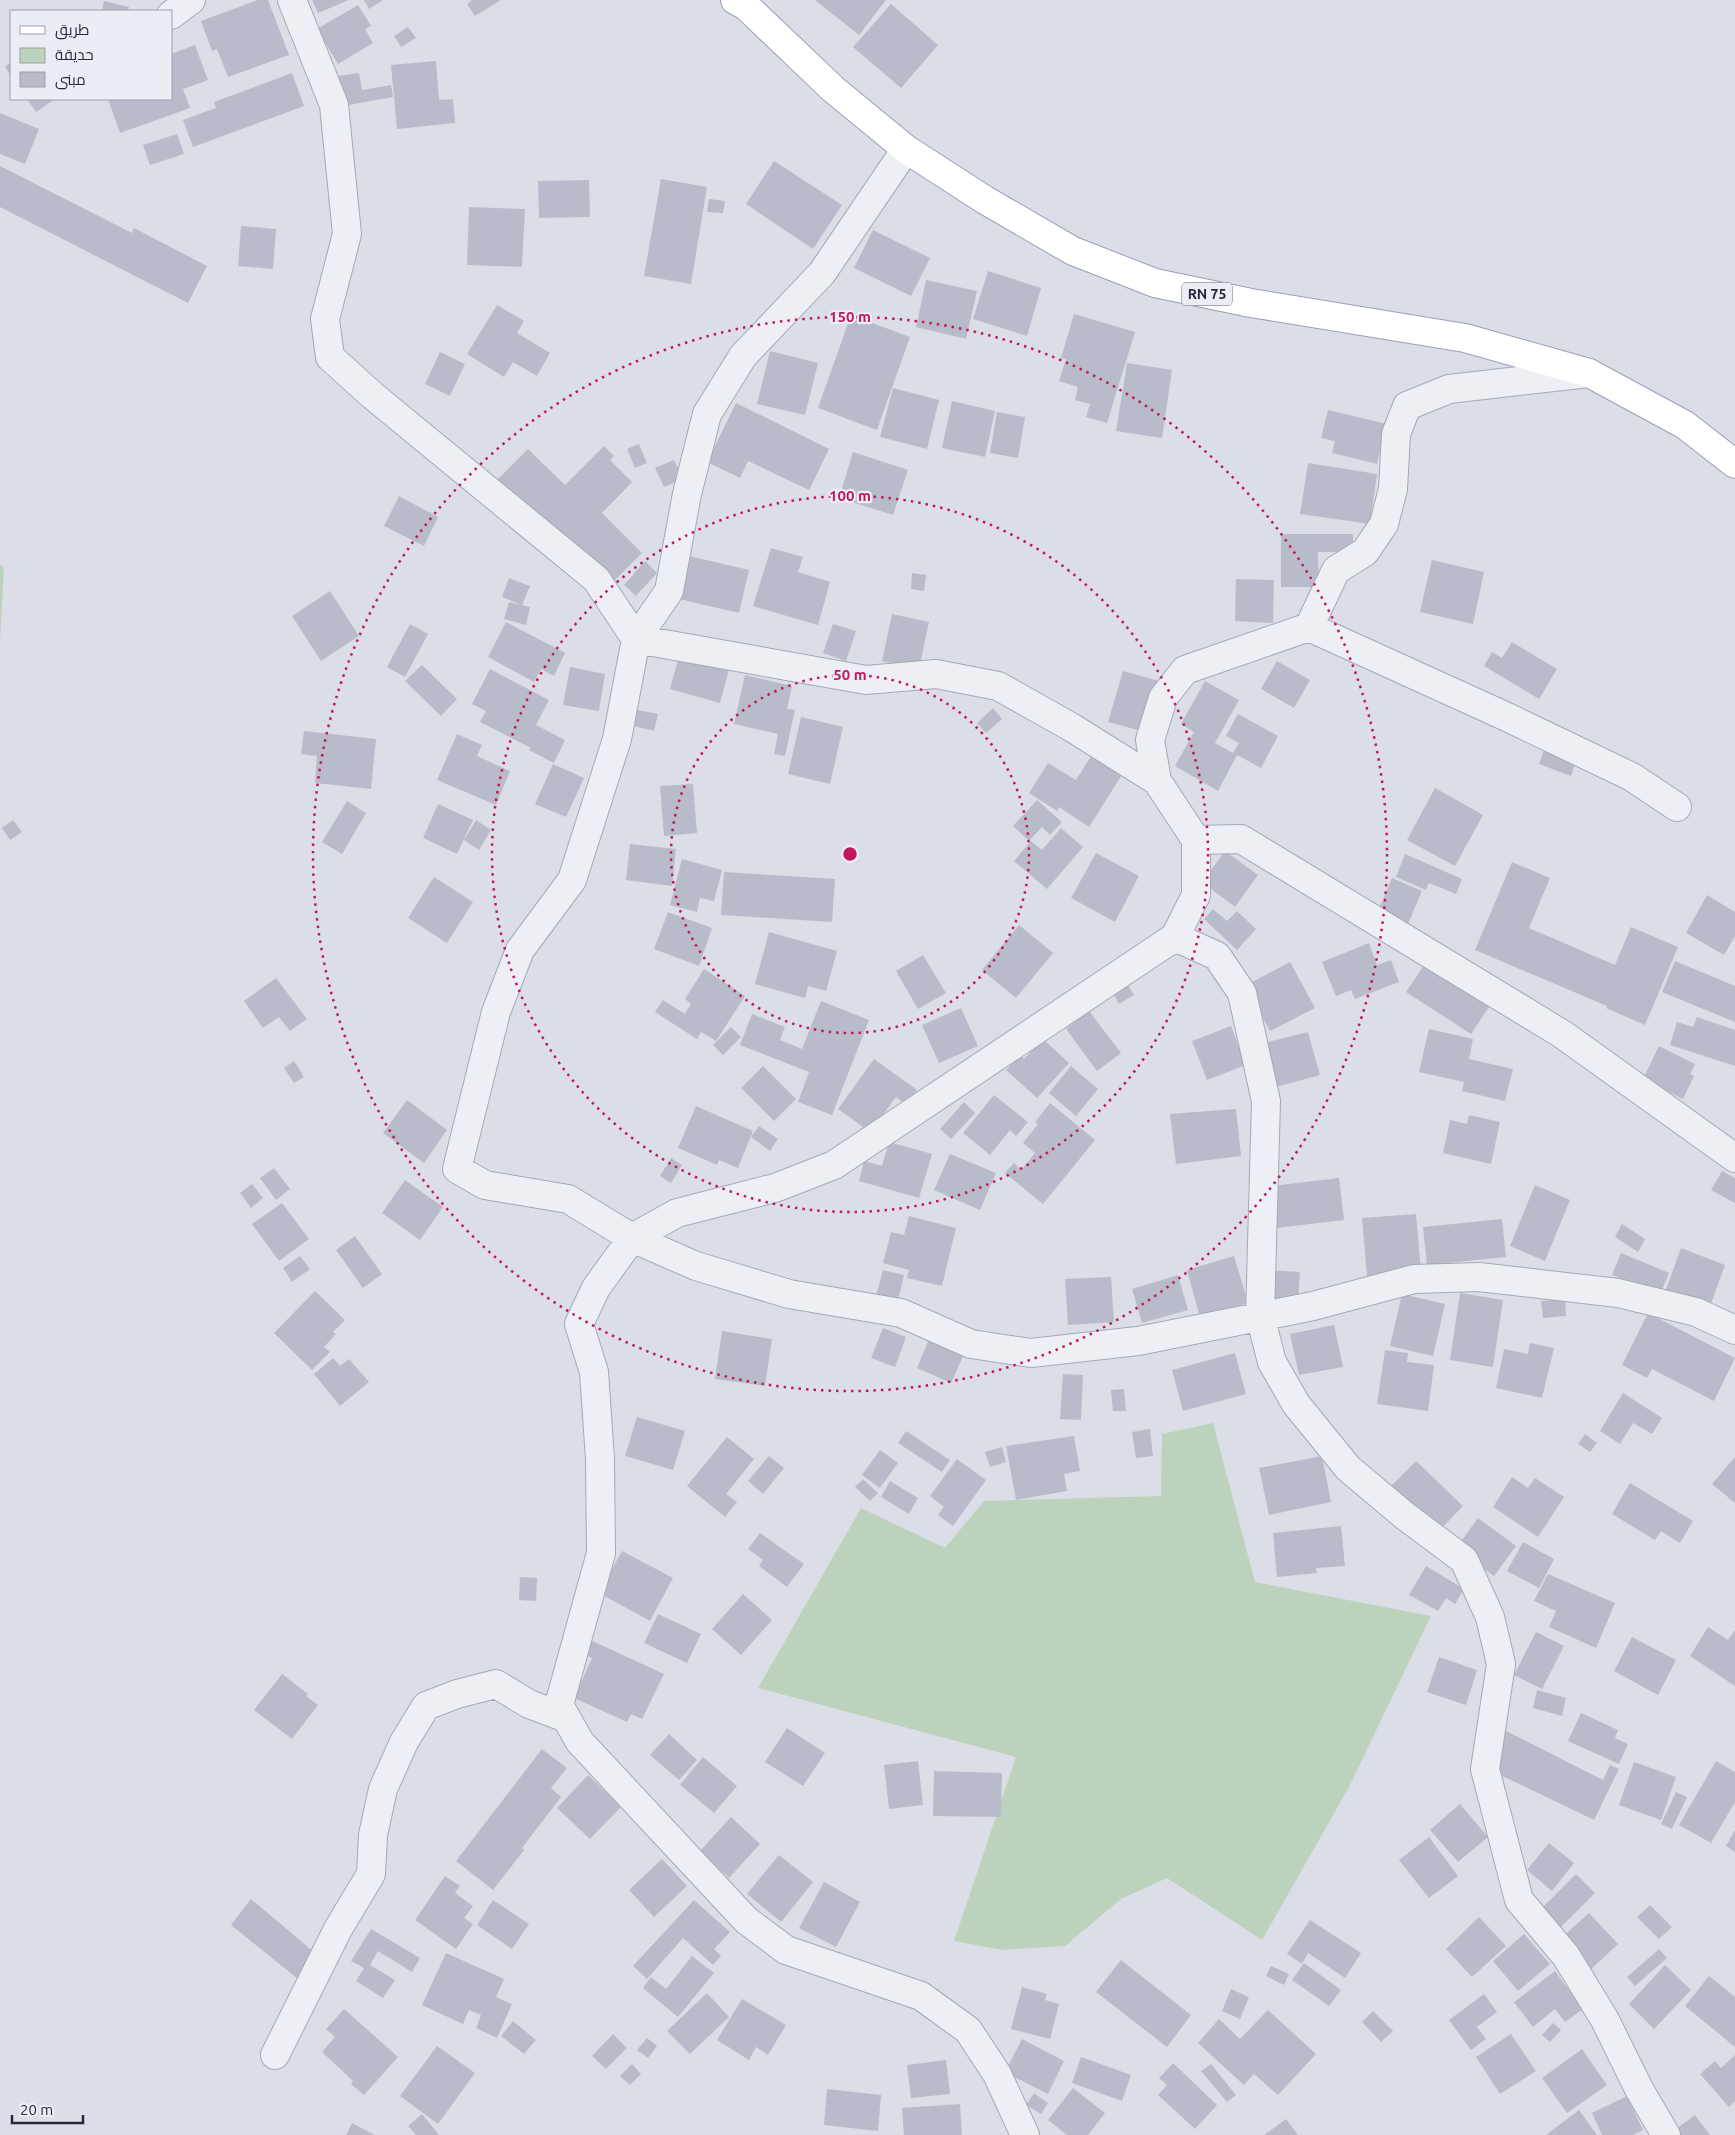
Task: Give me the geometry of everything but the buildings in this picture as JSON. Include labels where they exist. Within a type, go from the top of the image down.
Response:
[{"type":"main road","name":"RN 75","points":[[735,0],[746,6],[834,89],[906,149],[985,200],[1073,251],[1155,283],[1251,303],[1465,338],[1589,373],[1684,425],[1735,464]]},
{"type":"street","points":[[172,14],[192,0]]},
{"type":"street","points":[[292,0],[334,105],[346,234],[325,319],[330,357],[372,395],[596,580],[636,639],[866,680],[936,674],[998,686],[1071,727],[1157,781]]},
{"type":"street","points":[[906,149],[822,272],[742,356],[707,414],[686,494],[669,591],[636,639],[617,739],[572,880],[520,950],[496,1012],[457,1169],[485,1185],[568,1199],[632,1238],[696,1266],[789,1294],[901,1313],[971,1344],[1031,1353],[1138,1340],[1313,1306],[1414,1279],[1479,1276],[1618,1293],[1696,1312],[1735,1330]]},
{"type":"street","points":[[1309,627],[1336,570],[1365,552],[1384,524],[1393,489],[1396,434],[1407,406],[1450,389],[1589,373]]},
{"type":"street","points":[[1025,2135],[997,2074],[968,2030],[921,1996],[786,1950],[746,1920],[580,1742],[559,1705],[601,1553],[600,1459],[594,1372],[579,1324],[596,1288],[632,1238],[676,1213],[775,1188],[834,1165],[1175,937],[1196,895],[1196,840],[1157,781],[1150,740],[1163,698],[1186,670],[1309,627],[1507,717],[1632,777],[1677,807]]},
{"type":"street","points":[[1196,840],[1241,839],[1562,1034],[1735,1158]]},
{"type":"street","points":[[1175,937],[1217,956],[1242,993],[1266,1101],[1260,1316],[1272,1362],[1296,1404],[1348,1468],[1405,1516],[1464,1560],[1490,1617],[1501,1664],[1485,1769],[1519,1900],[1566,1956],[1605,2020],[1638,2089],[1666,2135]]},
{"type":"street","points":[[275,2055],[338,1929],[371,1874],[373,1835],[383,1789],[404,1742],[426,1706],[457,1694],[496,1684],[529,1704],[566,1718]]},
{"type":"green space","points":[[0,564],[4,569],[0,642]]},
{"type":"green space","points":[[1213,1423],[1255,1582],[1431,1616],[1349,1787],[1262,1940],[1167,1878],[1121,1899],[1065,1946],[1002,1950],[954,1941],[1016,1757],[758,1688],[861,1508],[945,1548],[984,1501],[1161,1496],[1162,1434]]}]
